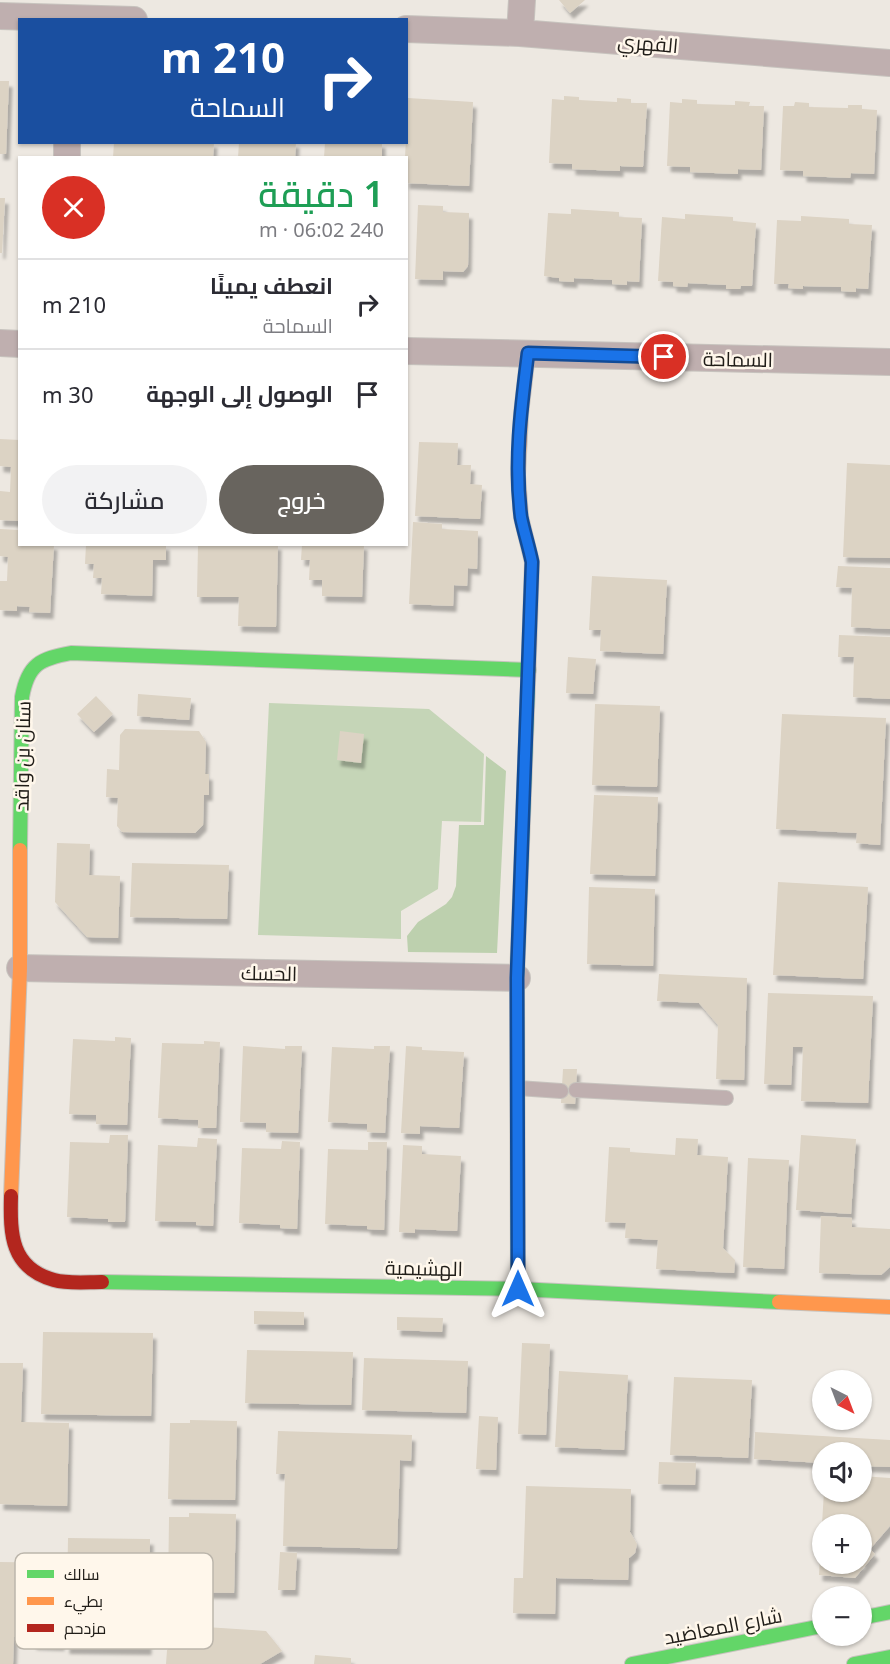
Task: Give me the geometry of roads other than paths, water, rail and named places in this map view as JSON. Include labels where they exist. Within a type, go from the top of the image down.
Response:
[{"type":"street","points":[[520,33],[522,0]]},
{"type":"street","points":[[0,16],[71,18]]},
{"type":"street","name":"الفهري","points":[[408,29],[520,33],[890,63]]},
{"type":"street","points":[[0,343],[18,344]]},
{"type":"street","name":"السماحة","points":[[408,351],[890,362]]},
{"type":"street","points":[[518,1289],[517,978],[532,562],[522,519],[517,458],[519,418],[528,353]]},
{"type":"street","name":"سنان بن واقد","points":[[31,1270],[16,1254],[10,1227],[20,968],[23,686],[30,670],[43,659],[71,653],[529,670]]},
{"type":"street","name":"الحسك","points":[[20,968],[517,978]]},
{"type":"street","name":"الهشيمية","points":[[31,1270],[56,1281],[518,1289],[890,1307]]},
{"type":"street","points":[[872,1616],[890,1612]]},
{"type":"street","name":"شارع المعاضيد","points":[[632,1664],[812,1628]]},
{"type":"street","points":[[854,1664],[890,1657]]},
{"type":"lane","points":[[518,1088],[561,1091]]},
{"type":"lane","points":[[576,1090],[726,1098]]}]
